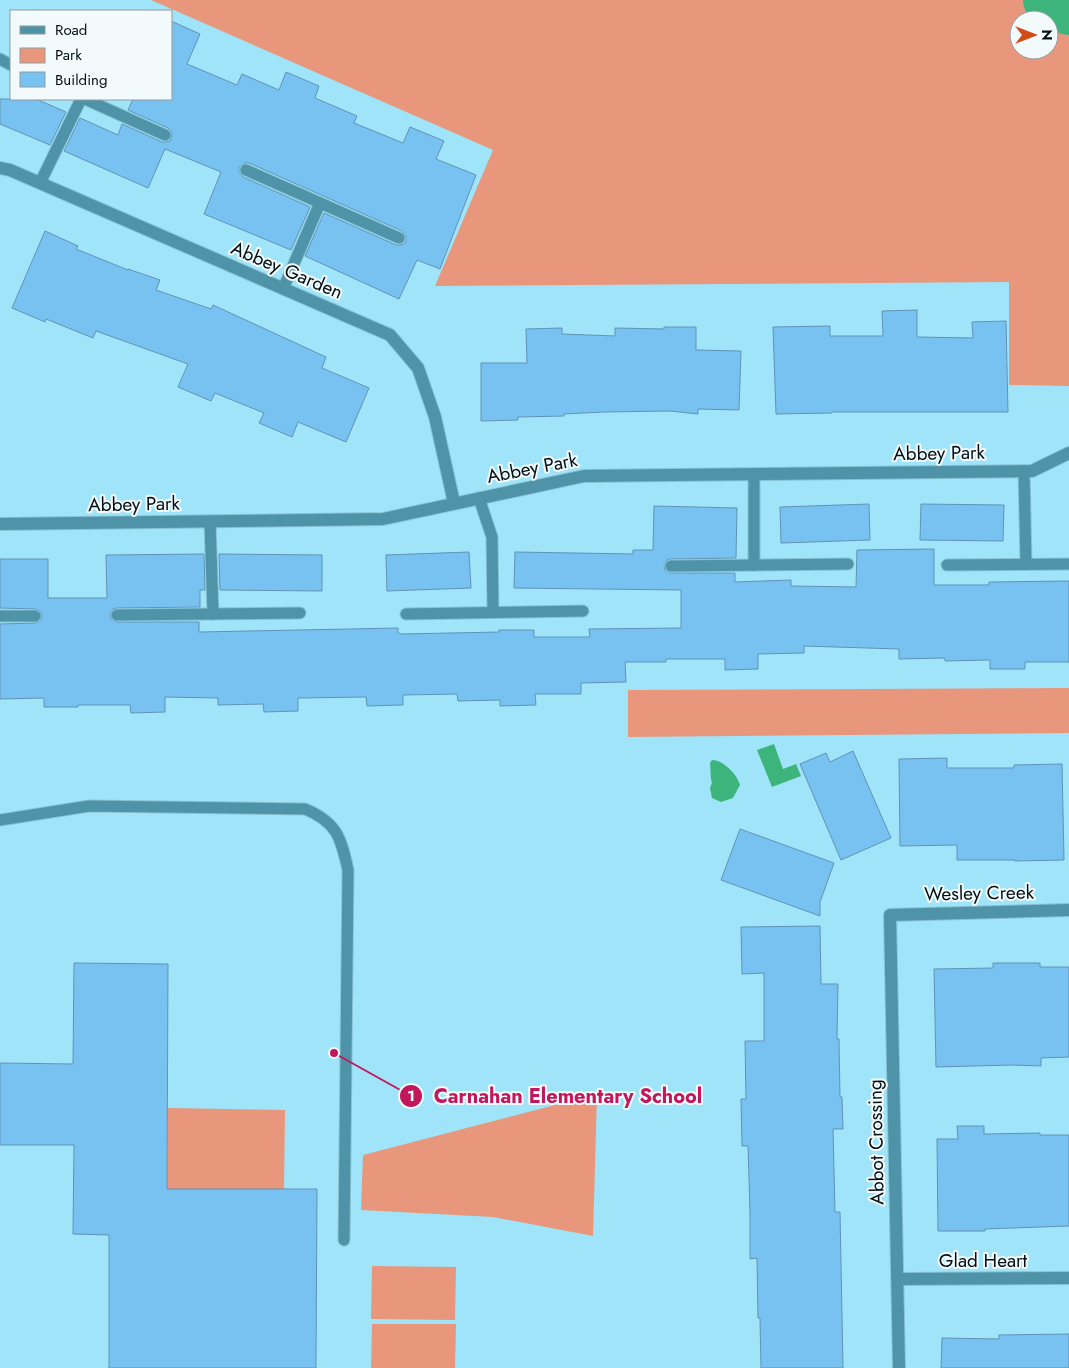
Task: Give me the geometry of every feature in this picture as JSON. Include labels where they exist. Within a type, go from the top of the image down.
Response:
[{"type":"street","name":"Abbey Garden","points":[[0,168],[10,170],[390,335],[418,368],[435,417],[454,503]]},
{"type":"street","name":"Abbey Park","points":[[0,524],[383,519],[584,476],[1032,471],[1069,453]]},
{"type":"street","name":"Wesley Creek","points":[[890,914],[1069,910]]},
{"type":"street","name":"Abbot Crossing","points":[[890,914],[899,1368]]},
{"type":"street","name":"Glad Heart","points":[[898,1279],[1069,1278]]},
{"type":"lane","points":[[40,183],[81,100]]},
{"type":"lane","points":[[88,100],[165,135]]},
{"type":"lane","points":[[246,170],[399,238]]},
{"type":"lane","points":[[283,289],[320,203]]},
{"type":"lane","points":[[1024,471],[1026,564]]},
{"type":"lane","points":[[754,474],[754,564]]},
{"type":"lane","points":[[479,498],[492,538],[493,612]]},
{"type":"lane","points":[[210,521],[213,614]]},
{"type":"lane","points":[[671,566],[848,564]]},
{"type":"lane","points":[[947,564],[1069,564]]},
{"type":"lane","points":[[406,614],[583,610]]},
{"type":"lane","points":[[117,615],[300,613]]},
{"type":"lane","points":[[0,616],[35,616]]},
{"type":"lane","points":[[0,820],[89,806],[305,809],[318,814],[333,827],[343,847],[348,870],[344,1240]]},
{"type":"green space","points":[[151,0],[1069,0],[1069,386],[1009,385],[1009,282],[435,286],[493,150]]},
{"type":"green space","points":[[1069,688],[1069,733],[628,737],[628,690]]},
{"type":"green space","points":[[597,1094],[593,1236],[493,1217],[361,1210],[363,1155]]},
{"type":"green space","points":[[168,1108],[285,1110],[284,1189],[167,1189]]},
{"type":"green space","points":[[372,1266],[456,1267],[455,1320],[371,1319]]},
{"type":"green space","points":[[372,1324],[456,1324],[455,1368],[371,1368]]},
{"type":"shaded area","points":[[774,744],[783,769],[796,764],[801,776],[772,787],[757,750]]},
{"type":"shaded area","points":[[712,760],[725,765],[733,772],[738,781],[740,785],[733,798],[721,802],[712,798],[710,763]]},
{"type":"building","points":[[172,21],[200,34],[187,64],[237,85],[242,74],[279,90],[286,72],[319,86],[315,98],[357,116],[354,123],[403,143],[410,127],[444,141],[436,159],[476,175],[440,269],[417,260],[399,299],[305,256],[324,213],[396,245],[404,244],[406,241],[402,231],[249,163],[239,167],[243,177],[310,207],[291,250],[204,214],[221,172],[165,149],[148,188],[64,151],[80,118],[118,135],[122,124],[162,142],[170,141],[172,135],[168,128],[128,110],[133,100],[172,100]]},
{"type":"building","points":[[0,99],[38,100],[66,112],[50,145],[0,124]]},
{"type":"building","points":[[45,231],[78,246],[76,249],[128,270],[160,280],[156,290],[211,309],[213,305],[326,357],[322,368],[369,388],[346,442],[298,422],[292,437],[259,423],[264,413],[215,393],[211,401],[178,387],[188,364],[96,331],[93,338],[46,319],[45,322],[12,308]]},
{"type":"building","points":[[917,310],[917,337],[973,338],[972,322],[1006,321],[1008,412],[832,412],[776,414],[773,327],[830,326],[830,336],[883,336],[882,311]]},
{"type":"building","points":[[664,327],[696,327],[696,350],[741,351],[739,410],[698,409],[698,414],[670,411],[604,412],[564,414],[564,416],[518,417],[518,420],[481,421],[481,363],[527,363],[526,329],[562,328],[562,334],[615,336],[615,328],[664,329]]},
{"type":"building","points":[[869,504],[870,540],[781,543],[780,507]]},
{"type":"building","points":[[921,504],[1004,505],[1003,541],[920,540]]},
{"type":"building","points":[[654,506],[737,508],[736,558],[670,559],[667,560],[664,566],[665,570],[671,573],[735,573],[735,582],[791,580],[791,586],[856,587],[857,550],[934,549],[934,585],[989,585],[989,582],[1069,581],[1069,662],[1025,662],[1025,669],[990,669],[990,660],[945,661],[945,658],[899,659],[899,649],[804,646],[804,653],[758,654],[758,669],[725,670],[725,659],[666,659],[666,662],[625,662],[626,682],[581,683],[581,694],[535,694],[536,705],[500,706],[500,700],[458,701],[457,694],[403,695],[403,705],[367,706],[366,697],[298,698],[298,711],[264,712],[263,704],[218,705],[218,698],[165,697],[165,712],[131,713],[130,705],[44,707],[44,698],[0,699],[0,624],[35,623],[41,620],[42,616],[41,612],[35,609],[0,608],[0,559],[48,559],[48,598],[107,598],[106,555],[204,554],[205,590],[200,590],[200,607],[117,608],[113,609],[110,615],[111,619],[117,622],[199,622],[199,632],[398,628],[398,633],[402,634],[534,630],[534,637],[590,637],[589,629],[681,628],[681,590],[514,588],[515,552],[633,554],[633,550],[653,550]]},
{"type":"building","points":[[469,552],[471,588],[387,591],[386,555]]},
{"type":"building","points":[[219,554],[322,555],[322,591],[220,590]]},
{"type":"building","points":[[853,751],[891,838],[841,860],[800,764],[826,753],[830,762]]},
{"type":"building","points":[[947,758],[947,768],[1014,768],[1014,765],[1062,764],[1064,860],[957,860],[957,845],[900,846],[899,759]]},
{"type":"building","points":[[740,829],[834,863],[820,902],[820,916],[721,880]]},
{"type":"building","points":[[820,926],[821,984],[838,984],[837,1039],[839,1039],[840,1097],[842,1097],[843,1129],[833,1129],[835,1212],[840,1212],[843,1368],[761,1368],[757,1258],[750,1259],[748,1146],[742,1146],[741,1099],[746,1099],[745,1041],[764,1041],[764,973],[742,974],[741,927]]},
{"type":"building","points":[[74,963],[168,964],[167,1189],[317,1189],[316,1368],[109,1368],[109,1235],[73,1234],[74,1145],[0,1145],[0,1063],[73,1064]]},
{"type":"building","points":[[993,963],[1040,963],[1040,967],[1069,967],[1069,1057],[1041,1058],[1041,1066],[936,1067],[934,969],[993,968]]},
{"type":"building","points":[[957,1126],[984,1126],[984,1134],[1040,1133],[1040,1135],[1069,1135],[1069,1226],[985,1229],[985,1231],[938,1231],[937,1139],[958,1139]]},
{"type":"building","points":[[1069,1334],[1069,1368],[941,1368],[942,1338],[999,1339],[999,1335]]},
{"type":"waterway","points":[[1048,0],[1069,10]]},
{"type":"place","name":"Carnahan Elementary School","points":[[334,1053]]}]
